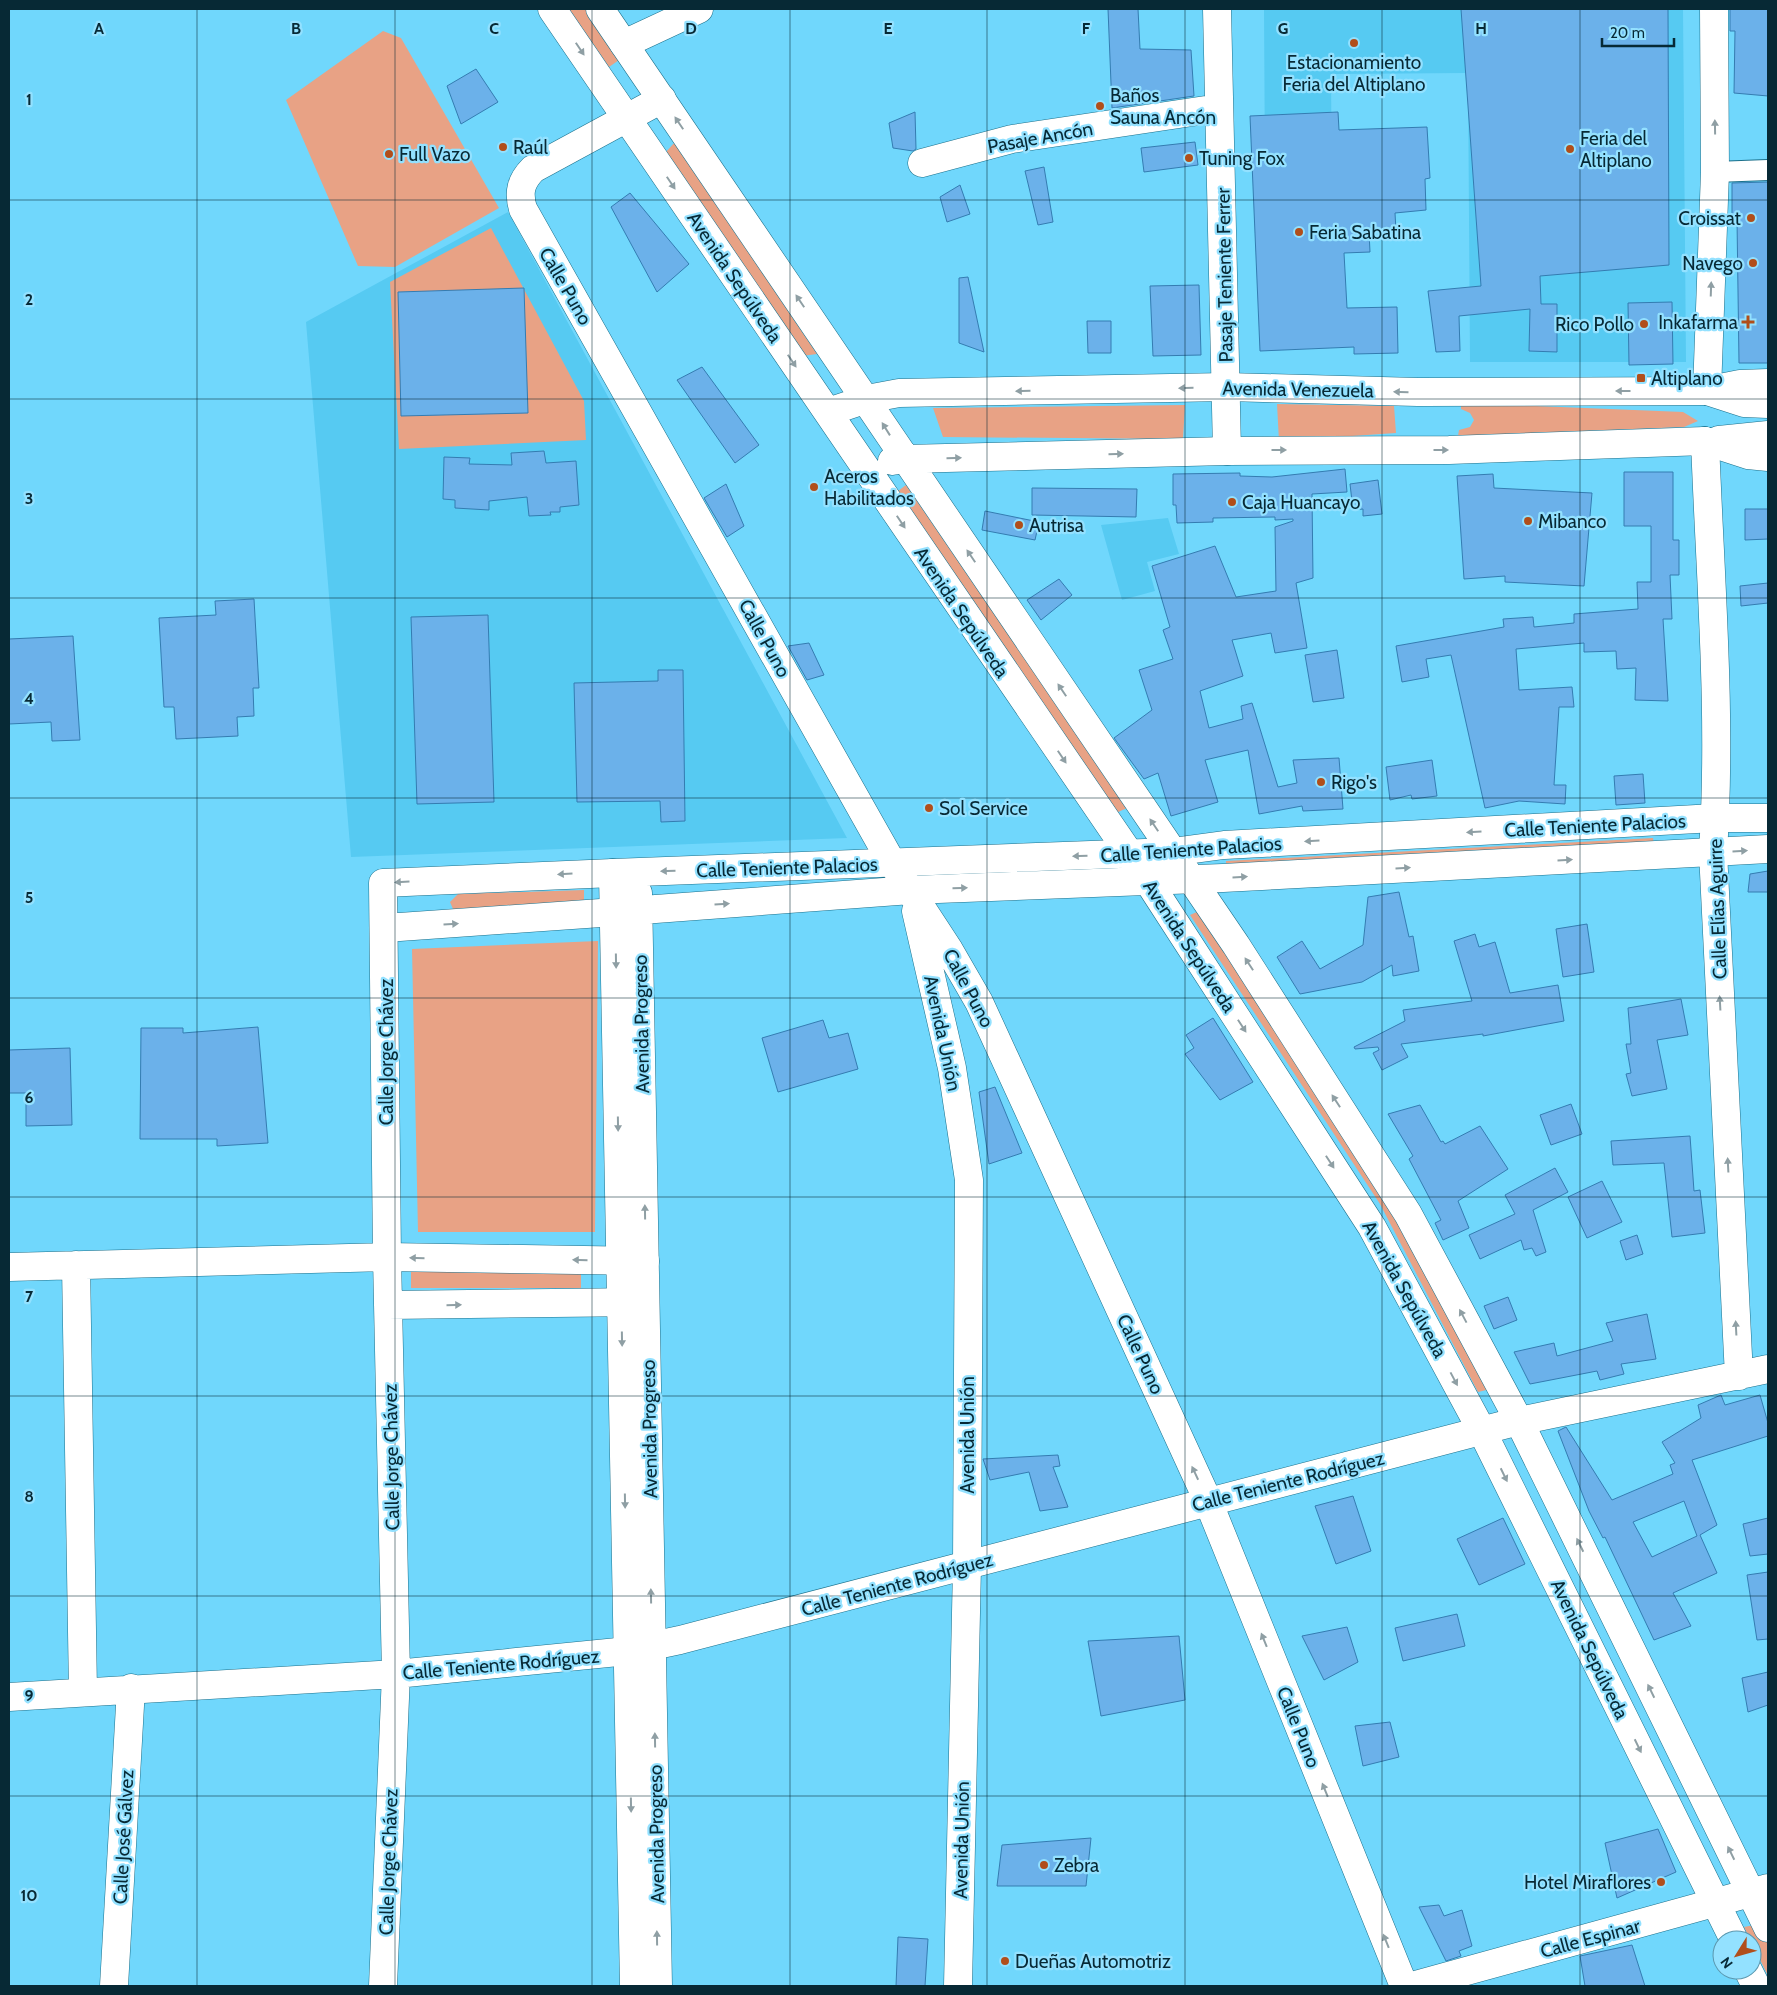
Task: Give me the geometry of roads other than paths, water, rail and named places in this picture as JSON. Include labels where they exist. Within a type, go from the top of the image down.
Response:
[{"type":"street","name":"Avenida Sepúlveda","points":[[552,9],[1148,882],[1372,1227],[1482,1431],[1729,1930]]},
{"type":"street","name":"Avenida Sepúlveda","points":[[600,9],[1192,879],[1408,1214],[1518,1421],[1602,1591],[1759,1890],[1768,1928]]},
{"type":"street","points":[[624,44],[699,9]]},
{"type":"street","name":"Pasaje Teniente Ferrer","points":[[1217,9],[1227,451]]},
{"type":"street","points":[[1714,9],[1716,172],[1707,391],[1740,384],[1768,384]]},
{"type":"street","name":"Calle Puno","points":[[662,99],[533,169],[525,177],[520,187],[523,209],[892,863],[911,890],[979,1002],[1208,1501],[1404,1986]]},
{"type":"street","name":"Pasaje Ancón","points":[[922,163],[1012,138],[1219,108]]},
{"type":"street","points":[[1716,172],[1768,170]]},
{"type":"street","name":"Avenida Venezuela","points":[[828,412],[867,399],[899,393],[1226,387],[1418,392],[1707,391],[1744,403],[1768,404]]},
{"type":"street","points":[[864,467],[905,459],[1227,451],[1449,450],[1705,441],[1768,435]]},
{"type":"street","points":[[1705,441],[1748,455],[1768,457]]},
{"type":"street","name":"Calle Elías Aguirre","points":[[1705,441],[1715,693],[1715,818],[1713,852],[1739,1376]]},
{"type":"street","points":[[956,602],[988,580]]},
{"type":"street","name":"Calle Teniente Palacios","points":[[1768,818],[1715,818],[1224,845],[1172,852],[383,883],[385,928],[911,890],[1148,882],[1768,850]]},
{"type":"street","name":"Avenida Progreso","points":[[626,873],[640,1648],[634,1986]]},
{"type":"street","name":"Avenida Unión","points":[[911,890],[952,1068],[969,1180],[966,1566],[958,1986]]},
{"type":"street","name":"Calle Jorge Chávez","points":[[383,1986],[396,1674],[387,1257],[385,928]]},
{"type":"street","points":[[9,1267],[387,1257],[633,1260]]},
{"type":"street","points":[[76,1265],[83,1692]]},
{"type":"street","points":[[388,1305],[634,1302]]},
{"type":"street","name":"Calle Teniente Rodríguez","points":[[9,1696],[396,1674],[640,1648],[690,1638],[1518,1421],[1768,1369]]},
{"type":"street","points":[[1568,1603],[1602,1591]]},
{"type":"street","name":"Avenida Progreso","points":[[640,1648],[658,1986]]},
{"type":"street","name":"Calle José Gálvez","points":[[114,1986],[131,1688]]},
{"type":"street","name":"Calle Espinar","points":[[1412,1986],[1759,1890]]},
{"type":"place","name":"Estacionamiento Feria del Altiplano","points":[[1354,43]]},
{"type":"place","name":"Baños Sauna Ancón","points":[[1100,106]]},
{"type":"place","name":"Raúl","points":[[503,147]]},
{"type":"place","name":"Feria del Altiplano","points":[[1570,149]]},
{"type":"place","name":"Full Vazo","points":[[389,154]]},
{"type":"place","name":"Tuning Fox","points":[[1189,158]]},
{"type":"place","name":"Croissat","points":[[1751,218]]},
{"type":"place","name":"Feria Sabatina","points":[[1299,232]]},
{"type":"place","name":"Navego","points":[[1753,263]]},
{"type":"place","name":"Inkafarma","points":[[1748,322]]},
{"type":"place","name":"Rico Pollo","points":[[1644,324]]},
{"type":"place","name":"Altiplano","points":[[1641,378]]},
{"type":"place","name":"Aceros Habilitados","points":[[814,487]]},
{"type":"place","name":"Caja Huancayo","points":[[1232,502]]},
{"type":"place","name":"Mibanco","points":[[1528,521]]},
{"type":"place","name":"Autrisa","points":[[1019,525]]},
{"type":"place","name":"Rigo's","points":[[1321,782]]},
{"type":"place","name":"Sol Service","points":[[929,808]]},
{"type":"place","name":"Zebra","points":[[1044,1865]]},
{"type":"place","name":"Hotel Miraflores","points":[[1661,1882]]},
{"type":"place","name":"Dueñas Automotriz","points":[[1005,1961]]}]
